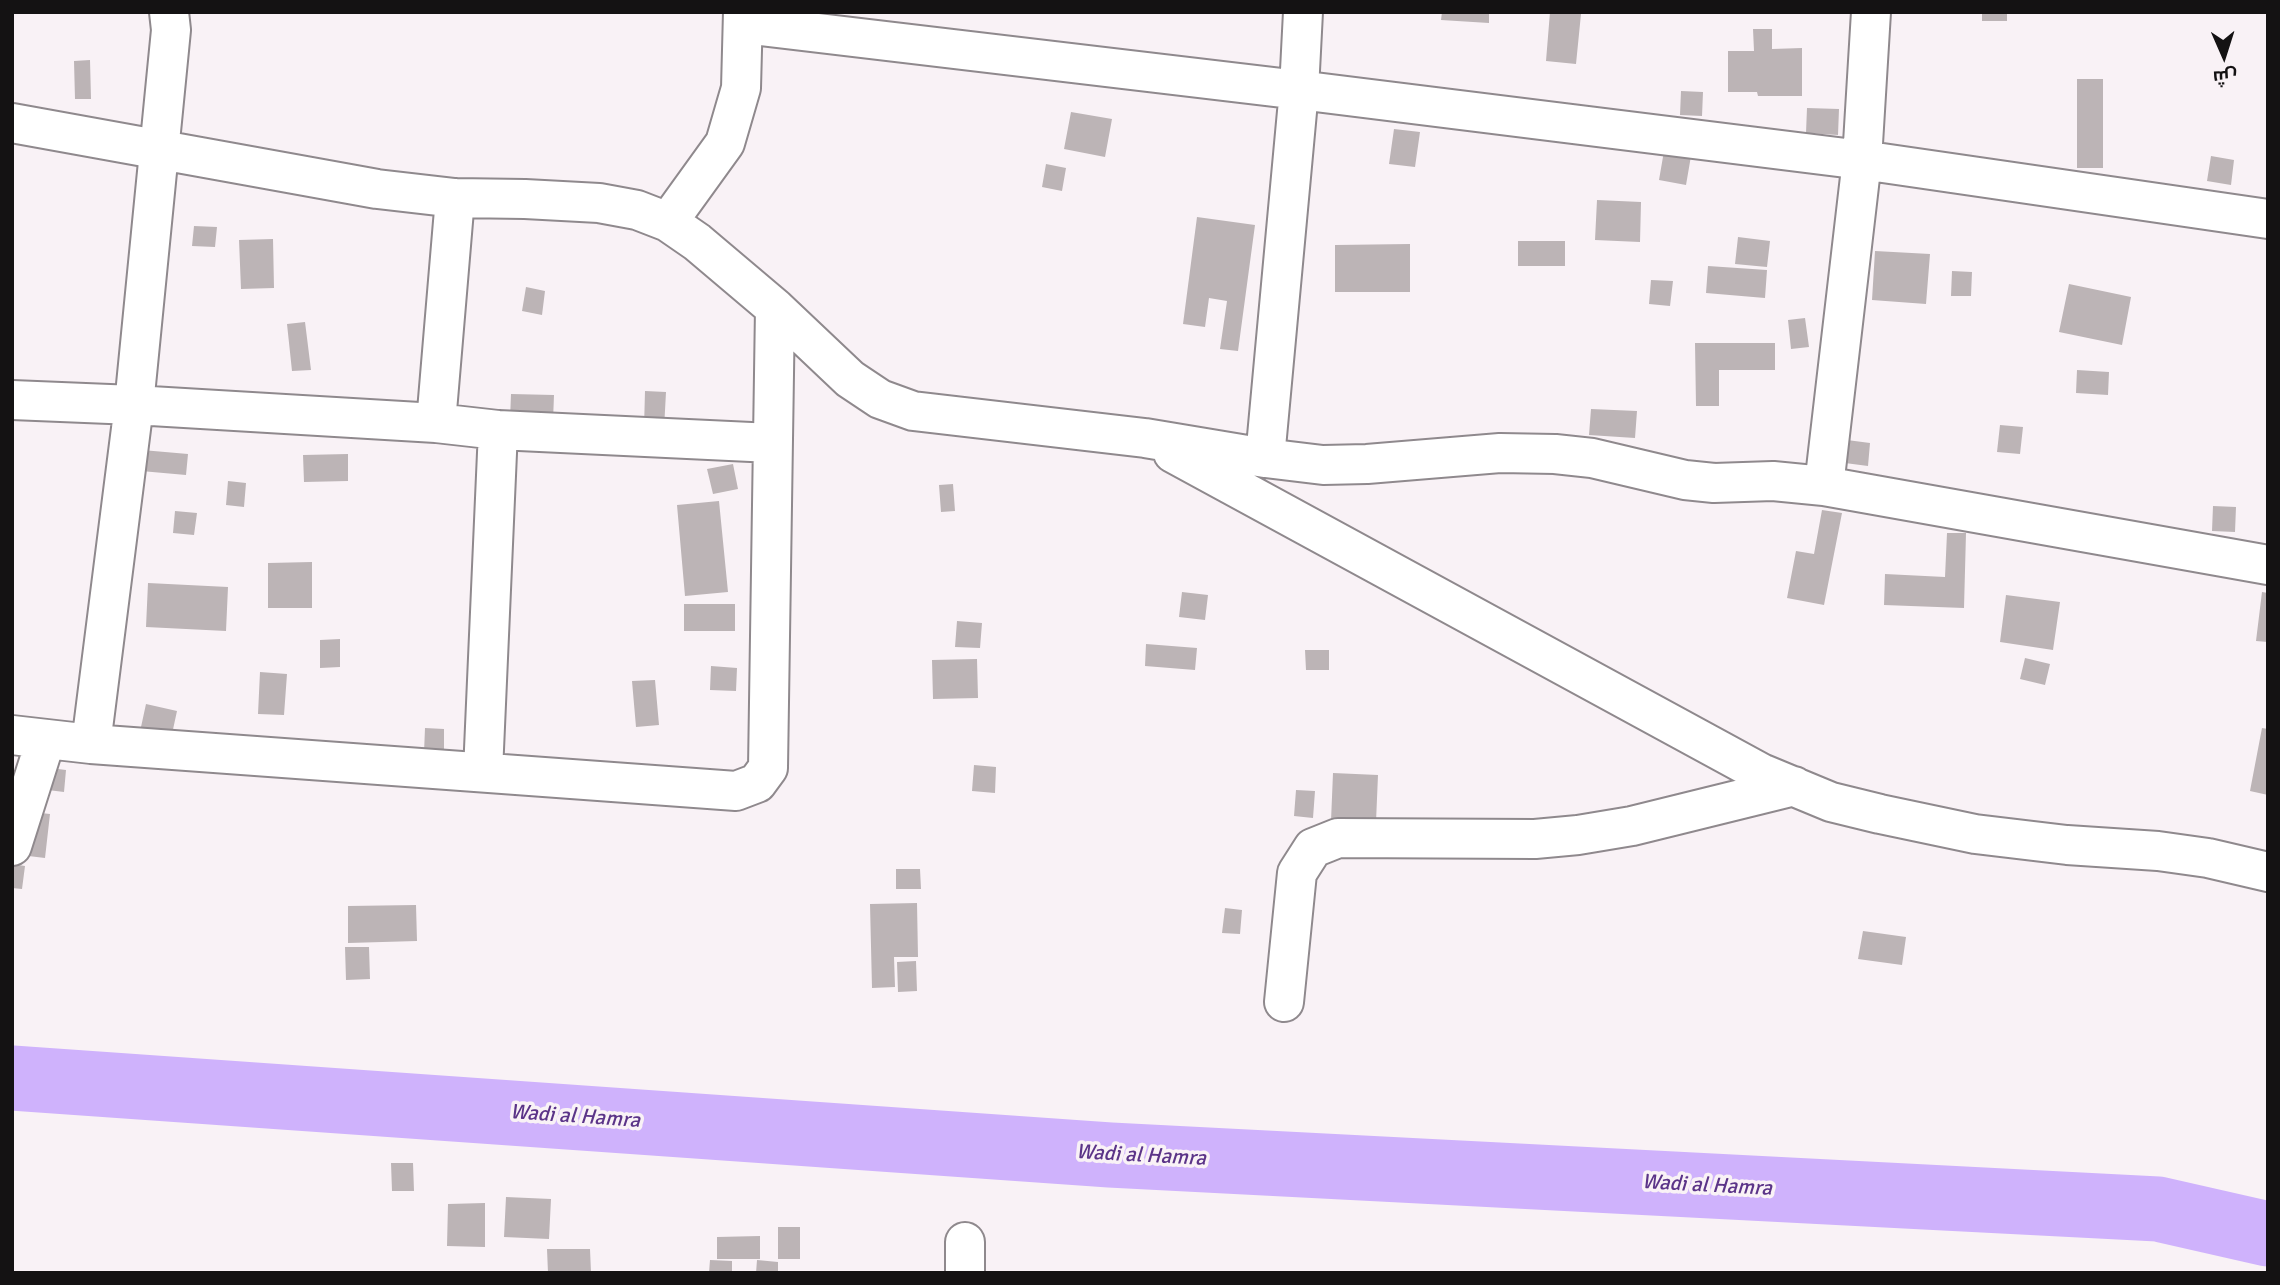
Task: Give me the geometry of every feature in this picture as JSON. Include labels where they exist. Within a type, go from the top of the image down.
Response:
[{"type":"street","points":[[90,744],[134,405],[171,30],[169,12]]},
{"type":"street","points":[[1265,458],[1299,90],[1303,12]]},
{"type":"street","points":[[1824,486],[1862,160],[1871,12]]},
{"type":"street","points":[[668,222],[725,143],[741,88],[743,18],[1862,160],[2268,219]]},
{"type":"street","points":[[12,123],[377,189],[455,198],[599,203],[637,210],[668,222],[697,242],[775,308],[850,380],[880,399],[913,411],[1145,438],[1323,465],[1500,453],[1592,458],[1685,480],[1714,483],[1773,481],[1824,486],[2268,565]]},
{"type":"street","points":[[436,423],[455,198]]},
{"type":"street","points":[[12,846],[29,737],[90,744],[736,791],[757,783],[768,768],[775,308]]},
{"type":"street","points":[[12,400],[436,423],[498,430],[772,443]]},
{"type":"street","points":[[483,772],[498,430]]},
{"type":"street","points":[[1145,438],[1761,773],[1843,805],[1975,834],[2067,845],[2158,851],[2208,858],[2268,872]]},
{"type":"street","points":[[1284,1002],[1297,873],[1313,848],[1338,838],[1535,839],[1578,835],[1632,826],[1794,786]]},
{"type":"building","points":[[1442,12],[1489,12],[1489,23],[1441,20]]},
{"type":"building","points":[[1550,12],[1581,14],[1576,64],[1546,61]]},
{"type":"building","points":[[1982,12],[2007,12],[2007,21],[1982,21]]},
{"type":"building","points":[[1753,29],[1772,29],[1772,49],[1802,48],[1802,96],[1758,96],[1757,92],[1728,92],[1728,51],[1754,51]]},
{"type":"building","points":[[90,60],[91,99],[75,99],[74,61]]},
{"type":"building","points":[[2077,79],[2103,79],[2103,168],[2077,168]]},
{"type":"building","points":[[1681,91],[1703,92],[1702,116],[1680,115]]},
{"type":"building","points":[[1807,108],[1839,109],[1838,135],[1806,133]]},
{"type":"building","points":[[1071,112],[1112,119],[1105,157],[1064,149]]},
{"type":"building","points":[[1394,129],[1420,132],[1415,167],[1389,164]]},
{"type":"building","points":[[1664,151],[1691,156],[1686,185],[1659,180]]},
{"type":"building","points":[[2211,156],[2234,160],[2231,185],[2207,181]]},
{"type":"building","points":[[1046,164],[1066,168],[1062,191],[1042,187]]},
{"type":"building","points":[[1597,200],[1641,202],[1640,242],[1595,240]]},
{"type":"building","points":[[1197,217],[1255,225],[1238,351],[1220,349],[1227,301],[1209,298],[1205,327],[1183,324]]},
{"type":"building","points":[[194,226],[217,227],[215,247],[192,246]]},
{"type":"building","points":[[1738,237],[1770,241],[1767,267],[1735,264]]},
{"type":"building","points":[[273,239],[274,288],[241,289],[239,240]]},
{"type":"building","points":[[1518,241],[1565,241],[1565,266],[1518,266]]},
{"type":"building","points":[[1410,244],[1410,292],[1335,292],[1335,245]]},
{"type":"building","points":[[1875,251],[1930,254],[1926,304],[1872,300]]},
{"type":"building","points":[[1708,266],[1767,270],[1765,298],[1706,293]]},
{"type":"building","points":[[1952,271],[1972,272],[1971,296],[1951,296]]},
{"type":"building","points":[[1651,280],[1673,281],[1670,306],[1649,304]]},
{"type":"building","points":[[2069,284],[2131,297],[2122,345],[2059,332]]},
{"type":"building","points":[[526,287],[545,291],[542,315],[522,311]]},
{"type":"building","points":[[1805,318],[1809,347],[1791,349],[1788,320]]},
{"type":"building","points":[[305,322],[311,370],[292,371],[287,324]]},
{"type":"building","points":[[1695,343],[1775,343],[1775,370],[1719,370],[1719,406],[1696,406]]},
{"type":"building","points":[[2077,370],[2109,372],[2108,395],[2076,393]]},
{"type":"building","points":[[645,391],[666,392],[664,429],[644,428]]},
{"type":"building","points":[[511,394],[554,395],[553,421],[510,420]]},
{"type":"building","points":[[1591,409],[1637,411],[1635,438],[1589,435]]},
{"type":"building","points":[[2000,425],[2023,427],[2020,454],[1997,452]]},
{"type":"building","points":[[1847,440],[1870,443],[1868,466],[1845,463]]},
{"type":"building","points":[[142,450],[188,454],[186,475],[141,471]]},
{"type":"building","points":[[348,454],[348,481],[304,482],[303,455]]},
{"type":"building","points":[[733,464],[738,489],[713,494],[707,469]]},
{"type":"building","points":[[228,481],[246,483],[244,507],[226,505]]},
{"type":"building","points":[[953,484],[955,511],[941,512],[939,485]]},
{"type":"building","points":[[719,501],[728,592],[685,596],[677,505]]},
{"type":"building","points":[[2213,506],[2236,507],[2235,532],[2212,531]]},
{"type":"building","points":[[1822,510],[1842,513],[1824,605],[1787,598],[1796,551],[1814,554]]},
{"type":"building","points":[[175,511],[197,513],[194,535],[173,533]]},
{"type":"building","points":[[1947,533],[1966,533],[1964,608],[1884,605],[1885,574],[1945,577]]},
{"type":"building","points":[[312,562],[312,608],[268,608],[268,563]]},
{"type":"building","points":[[148,583],[228,587],[226,631],[146,627]]},
{"type":"building","points":[[1182,592],[1208,595],[1205,620],[1179,617]]},
{"type":"building","points":[[2262,592],[2268,593],[2268,642],[2256,641]]},
{"type":"building","points":[[2006,595],[2060,602],[2053,650],[2000,642]]},
{"type":"building","points":[[684,604],[735,604],[735,631],[684,631]]},
{"type":"building","points":[[957,621],[982,623],[980,648],[955,647]]},
{"type":"building","points":[[340,639],[340,667],[320,668],[320,640]]},
{"type":"building","points":[[1146,644],[1197,648],[1195,670],[1145,666]]},
{"type":"building","points":[[1305,650],[1329,650],[1329,670],[1306,670]]},
{"type":"building","points":[[2025,658],[2050,664],[2045,685],[2020,679]]},
{"type":"building","points":[[977,659],[978,698],[933,699],[932,660]]},
{"type":"building","points":[[711,666],[737,668],[736,691],[710,690]]},
{"type":"building","points":[[260,672],[287,674],[284,715],[258,714]]},
{"type":"building","points":[[655,680],[659,725],[636,727],[632,681]]},
{"type":"building","points":[[146,704],[177,711],[172,734],[141,727]]},
{"type":"building","points":[[425,728],[444,729],[444,753],[424,753]]},
{"type":"building","points":[[2262,728],[2268,729],[2268,795],[2250,791]]},
{"type":"building","points":[[974,765],[996,767],[995,793],[972,791]]},
{"type":"building","points":[[42,767],[66,770],[64,792],[40,789]]},
{"type":"building","points":[[1333,773],[1378,775],[1376,822],[1331,821]]},
{"type":"building","points":[[1296,790],[1315,791],[1313,818],[1294,816]]},
{"type":"building","points":[[12,810],[50,814],[45,858],[12,854]]},
{"type":"building","points":[[12,864],[25,866],[22,889],[12,888]]},
{"type":"building","points":[[896,869],[920,869],[921,889],[896,889]]},
{"type":"building","points":[[917,903],[918,957],[894,957],[895,987],[872,988],[870,904]]},
{"type":"building","points":[[416,905],[417,941],[348,943],[348,906]]},
{"type":"building","points":[[1225,908],[1242,910],[1240,934],[1222,933]]},
{"type":"building","points":[[1863,931],[1906,937],[1902,965],[1858,959]]},
{"type":"building","points":[[345,947],[369,947],[370,979],[346,980]]},
{"type":"building","points":[[916,961],[917,991],[898,992],[897,962]]},
{"type":"building","points":[[391,1163],[413,1163],[414,1191],[392,1191]]},
{"type":"building","points":[[506,1197],[551,1199],[549,1239],[504,1237]]},
{"type":"building","points":[[485,1203],[485,1247],[447,1246],[448,1204]]},
{"type":"building","points":[[778,1227],[800,1227],[800,1259],[778,1259]]},
{"type":"building","points":[[760,1236],[760,1259],[717,1259],[717,1237]]},
{"type":"building","points":[[547,1249],[590,1249],[591,1273],[548,1273]]},
{"type":"building","points":[[710,1260],[732,1261],[732,1273],[709,1273]]},
{"type":"building","points":[[757,1260],[778,1262],[778,1273],[756,1273]]},
{"type":"waterway","name":"Wadi al Hamra","points":[[12,1078],[1110,1155],[2158,1209],[2268,1234]]}]
